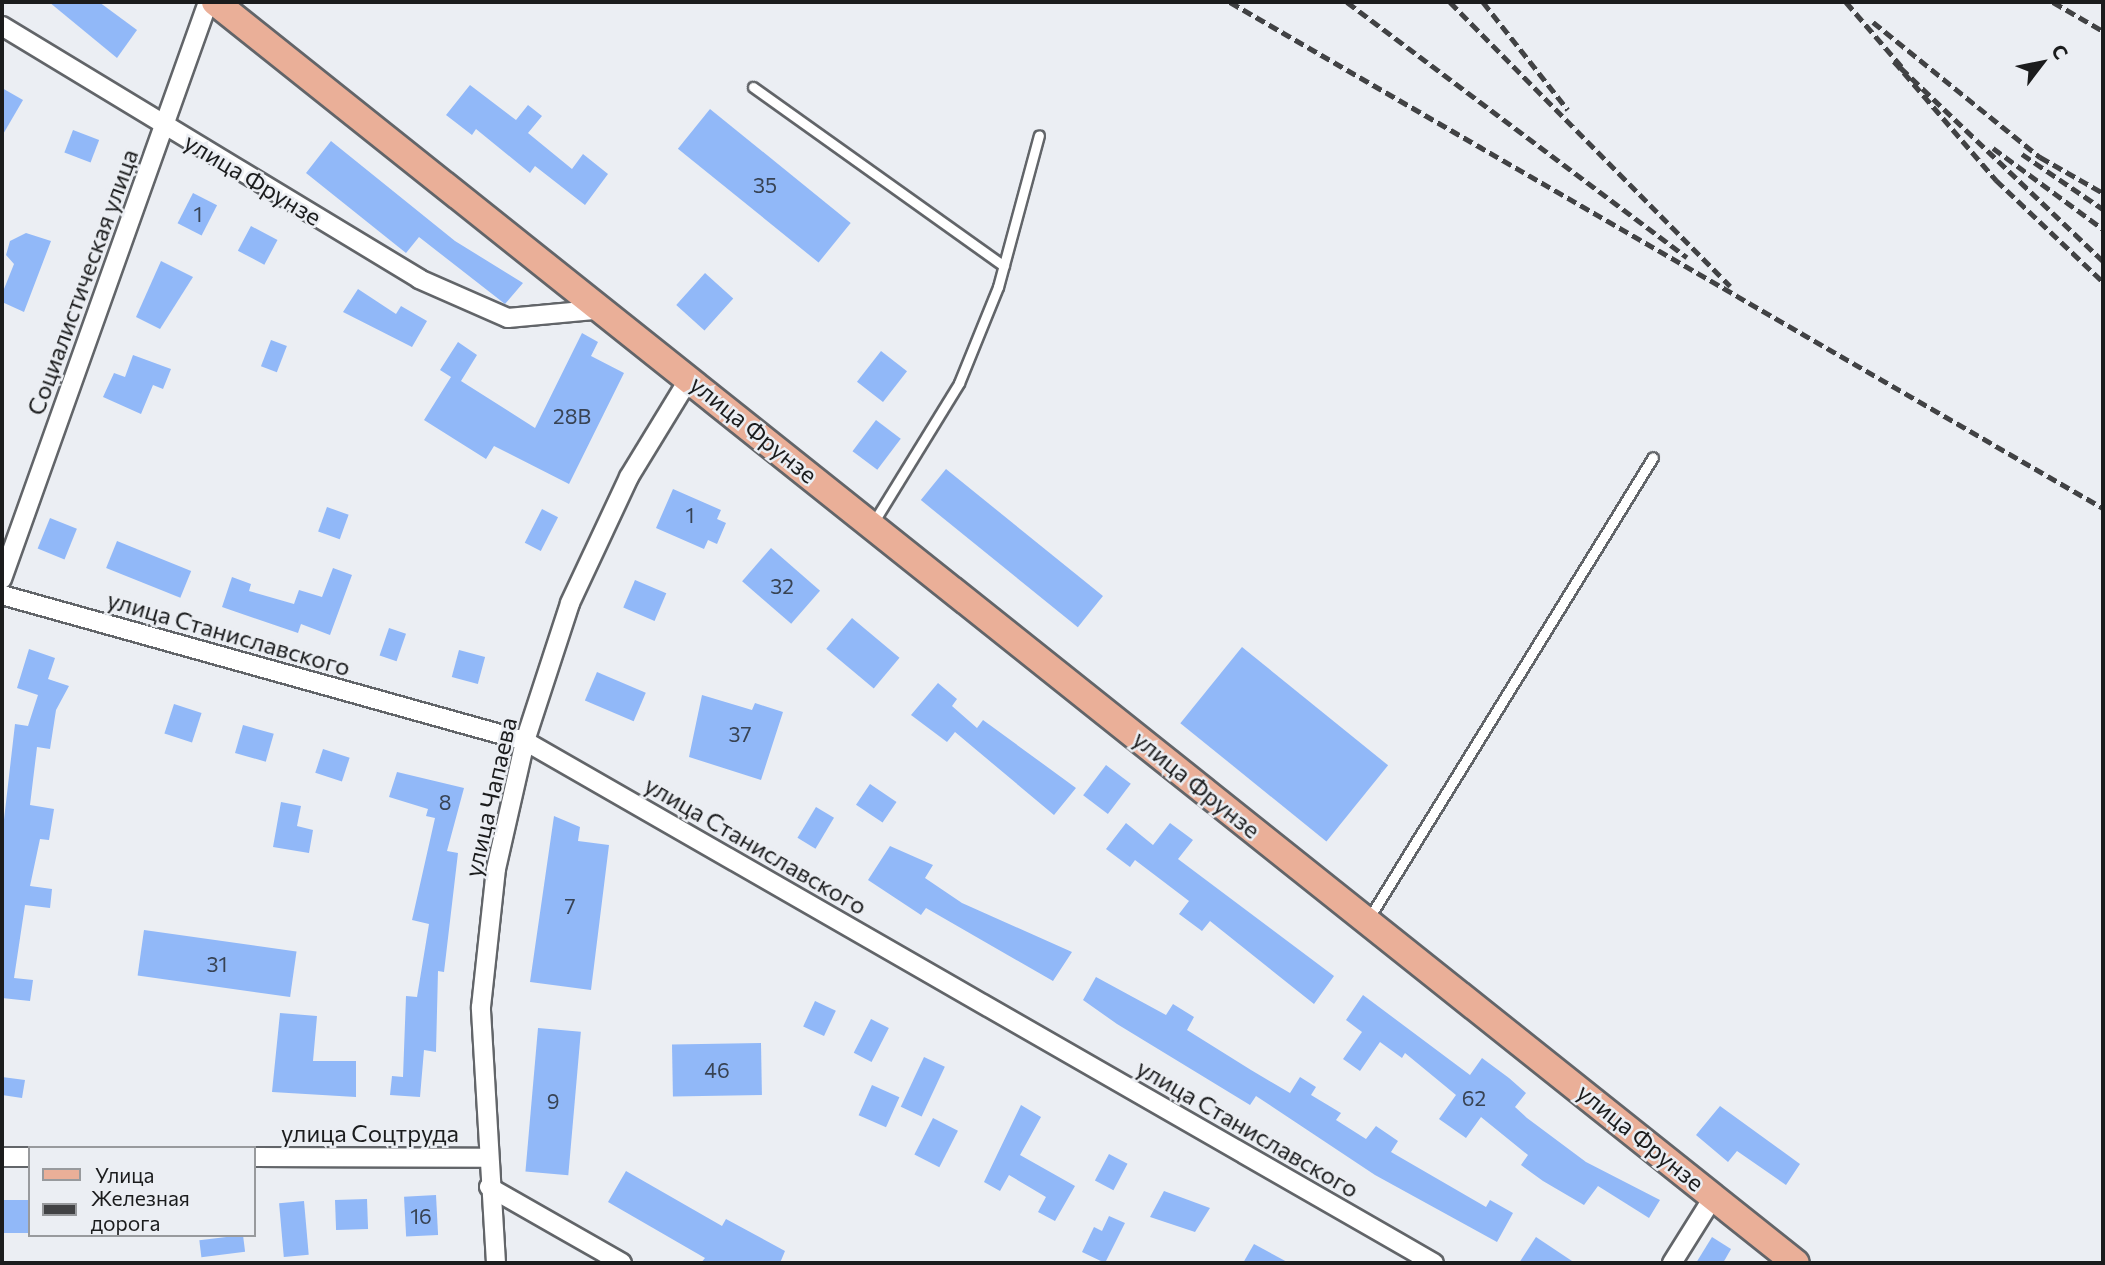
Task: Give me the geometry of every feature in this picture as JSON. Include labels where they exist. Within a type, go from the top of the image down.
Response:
[{"type":"main road","name":"улица Фрунзе","points":[[215,2],[594,310],[690,377],[1796,1263]]},
{"type":"street","name":"Социалистическая улица","points":[[2,579],[208,2]]},
{"type":"street","name":"улица Фрунзе","points":[[2,26],[419,279],[508,318],[594,310]]},
{"type":"street","name":"улица Чапаева","points":[[496,1263],[486,1158],[481,1007],[496,869],[525,741],[570,603],[629,477],[690,377]]},
{"type":"street","name":"улица Станиславского","points":[[2,595],[525,741],[1434,1263]]},
{"type":"street","points":[[2,1157],[28,1157]]},
{"type":"street","name":"улица Соцтруда","points":[[256,1157],[486,1158]]},
{"type":"street","points":[[489,1187],[622,1263]]},
{"type":"street","points":[[1672,1263],[1714,1196]]},
{"type":"lane","points":[[753,87],[1004,266]]},
{"type":"lane","points":[[872,525],[959,383],[1004,266],[1039,135]]},
{"type":"lane","points":[[1368,920],[1653,457]]},
{"type":"building","points":[[49,2],[99,2],[137,30],[117,58]]},
{"type":"building","points":[[470,85],[516,120],[528,105],[542,116],[528,133],[572,169],[583,154],[608,174],[585,205],[535,166],[530,173],[476,129],[472,135],[446,115]]},
{"type":"building","points":[[2,88],[23,100],[2,136]]},
{"type":"building","points":[[710,109],[851,223],[819,263],[678,149]]},
{"type":"building","points":[[73,130],[99,140],[91,162],[64,152]]},
{"type":"building","points":[[331,141],[455,241],[523,283],[505,304],[419,237],[406,253],[306,173]]},
{"type":"building","points":[[193,193],[217,205],[202,236],[178,223]]},
{"type":"building","points":[[251,226],[277,240],[264,265],[238,251]]},
{"type":"building","points":[[26,233],[51,241],[24,312],[2,302],[2,294],[14,264],[6,255],[10,241]]},
{"type":"building","points":[[161,261],[193,277],[160,329],[136,317]]},
{"type":"building","points":[[705,273],[733,298],[704,330],[676,305]]},
{"type":"building","points":[[358,289],[396,314],[401,306],[427,321],[412,347],[343,312]]},
{"type":"building","points":[[582,333],[598,342],[591,356],[624,373],[569,484],[494,446],[486,459],[424,420],[451,377],[440,370],[458,342],[477,355],[461,381],[535,428]]},
{"type":"building","points":[[271,340],[287,346],[277,372],[261,366]]},
{"type":"building","points":[[881,351],[907,371],[883,402],[857,382]]},
{"type":"building","points":[[133,355],[171,369],[163,389],[153,385],[141,414],[103,397],[114,373],[125,377]]},
{"type":"building","points":[[876,420],[901,439],[877,470],[853,451]]},
{"type":"building","points":[[946,469],[1103,596],[1078,627],[921,500]]},
{"type":"building","points":[[673,489],[721,510],[717,519],[726,523],[717,544],[708,540],[704,549],[656,528]]},
{"type":"building","points":[[327,507],[349,515],[340,539],[318,531]]},
{"type":"building","points":[[542,509],[558,517],[541,551],[525,543]]},
{"type":"building","points":[[50,518],[77,529],[65,559],[38,549]]},
{"type":"building","points":[[117,541],[191,571],[180,598],[106,568]]},
{"type":"building","points":[[771,548],[820,591],[791,624],[742,581]]},
{"type":"building","points":[[333,568],[352,575],[330,635],[301,624],[298,633],[222,607],[232,577],[251,584],[249,591],[294,604],[299,590],[322,597]]},
{"type":"building","points":[[635,580],[666,593],[655,621],[623,608]]},
{"type":"building","points":[[852,618],[899,658],[874,688],[826,649]]},
{"type":"building","points":[[389,628],[406,634],[397,661],[380,655]]},
{"type":"building","points":[[1242,647],[1388,765],[1326,841],[1180,723]]},
{"type":"building","points":[[29,649],[55,658],[48,679],[69,686],[56,710],[50,749],[37,747],[30,805],[54,809],[49,840],[40,839],[30,886],[52,889],[50,908],[25,905],[14,978],[33,980],[30,1001],[2,998],[2,837],[15,724],[28,726],[38,695],[17,688]]},
{"type":"building","points":[[459,650],[485,657],[478,684],[452,677]]},
{"type":"building","points":[[597,672],[646,693],[634,721],[585,701]]},
{"type":"building","points":[[938,683],[957,699],[952,706],[977,728],[983,720],[1076,788],[1054,815],[955,732],[947,742],[911,715]]},
{"type":"building","points":[[702,695],[752,710],[755,703],[783,712],[761,780],[689,757]]},
{"type":"building","points":[[174,704],[202,713],[192,742],[164,733]]},
{"type":"building","points":[[243,725],[274,734],[266,762],[235,753]]},
{"type":"building","points":[[323,749],[350,758],[342,781],[315,773]]},
{"type":"building","points":[[1106,765],[1131,784],[1108,814],[1083,795]]},
{"type":"building","points":[[397,772],[464,788],[447,851],[458,853],[444,972],[438,971],[436,1052],[424,1050],[420,1097],[390,1095],[392,1076],[403,1077],[406,996],[417,997],[429,924],[412,920],[435,818],[426,816],[428,809],[389,797]]},
{"type":"building","points":[[870,784],[897,802],[883,823],[856,805]]},
{"type":"building","points":[[281,802],[301,806],[297,826],[313,830],[309,853],[273,847]]},
{"type":"building","points":[[816,807],[834,818],[815,849],[797,838]]},
{"type":"building","points":[[554,816],[580,827],[578,841],[609,845],[591,990],[530,982]]},
{"type":"building","points":[[1126,823],[1153,845],[1170,823],[1193,840],[1178,859],[1334,976],[1314,1004],[1210,921],[1202,931],[1179,914],[1189,901],[1135,860],[1130,867],[1106,849]]},
{"type":"building","points":[[890,846],[933,865],[925,878],[962,903],[1072,952],[1053,981],[926,908],[921,915],[868,880]]},
{"type":"building","points":[[144,930],[297,951],[290,997],[138,976]]},
{"type":"building","points":[[1096,977],[1166,1015],[1173,1004],[1194,1017],[1187,1030],[1251,1070],[1290,1093],[1300,1077],[1316,1087],[1311,1095],[1341,1113],[1336,1120],[1366,1139],[1376,1126],[1398,1141],[1391,1152],[1486,1207],[1490,1200],[1513,1213],[1497,1242],[1375,1175],[1256,1096],[1250,1105],[1117,1024],[1083,1000]]},
{"type":"building","points":[[1363,995],[1470,1075],[1482,1058],[1509,1078],[1526,1093],[1515,1107],[1527,1118],[1586,1162],[1660,1200],[1649,1218],[1598,1186],[1584,1205],[1543,1181],[1521,1165],[1528,1155],[1481,1117],[1466,1138],[1439,1119],[1456,1095],[1405,1053],[1402,1058],[1380,1042],[1360,1071],[1343,1059],[1362,1032],[1346,1020]]},
{"type":"building","points":[[815,1001],[836,1011],[824,1036],[803,1026]]},
{"type":"building","points":[[280,1013],[317,1016],[313,1061],[356,1061],[356,1097],[272,1092]]},
{"type":"building","points":[[871,1019],[889,1028],[872,1062],[854,1053]]},
{"type":"building","points":[[538,1028],[581,1032],[568,1175],[525,1171]]},
{"type":"building","points":[[761,1043],[762,1095],[673,1097],[672,1045]]},
{"type":"building","points":[[924,1057],[945,1067],[922,1117],[901,1107]]},
{"type":"building","points":[[2,1077],[25,1080],[22,1098],[2,1095]]},
{"type":"building","points":[[872,1085],[899,1097],[886,1127],[859,1115]]},
{"type":"building","points":[[1021,1105],[1041,1117],[1020,1155],[1075,1186],[1055,1221],[1038,1212],[1046,1197],[1009,1175],[1000,1191],[984,1182]]},
{"type":"building","points":[[1720,1106],[1800,1164],[1786,1185],[1737,1151],[1728,1162],[1696,1135]]},
{"type":"building","points":[[933,1118],[958,1131],[939,1167],[914,1155]]},
{"type":"building","points":[[1109,1154],[1128,1164],[1113,1190],[1095,1180]]},
{"type":"building","points":[[626,1171],[722,1226],[726,1219],[785,1251],[780,1263],[701,1263],[705,1258],[608,1202]]},
{"type":"building","points":[[1164,1191],[1210,1208],[1195,1232],[1150,1217]]},
{"type":"building","points":[[436,1195],[438,1235],[406,1237],[404,1197]]},
{"type":"building","points":[[367,1199],[368,1229],[336,1230],[335,1200]]},
{"type":"building","points":[[4,1200],[28,1200],[28,1233],[4,1233]]},
{"type":"building","points":[[304,1201],[309,1255],[284,1257],[279,1203]]},
{"type":"building","points":[[1109,1216],[1125,1223],[1105,1263],[1082,1252],[1094,1227],[1102,1231]]},
{"type":"building","points":[[243,1237],[245,1252],[201,1257],[199,1240]]},
{"type":"building","points":[[1536,1237],[1575,1263],[1519,1263]]},
{"type":"building","points":[[1712,1237],[1731,1249],[1723,1263],[1696,1263]]},
{"type":"building","points":[[1254,1244],[1289,1263],[1243,1263]]},
{"type":"railway","points":[[1230,2],[2103,508]]},
{"type":"railway","points":[[1347,2],[1687,257]]},
{"type":"railway","points":[[1450,2],[1730,286]]},
{"type":"railway","points":[[1483,2],[1568,110]]},
{"type":"railway","points":[[1846,2],[1902,67]]},
{"type":"railway","points":[[2053,2],[2103,31]]},
{"type":"railway","points":[[1873,22],[2040,157],[2103,193]]},
{"type":"railway","points":[[2103,261],[1894,61],[1996,180],[2103,282]]},
{"type":"railway","points":[[1993,148],[2103,229]]},
{"type":"railway","points":[[2022,154],[2103,209]]}]
